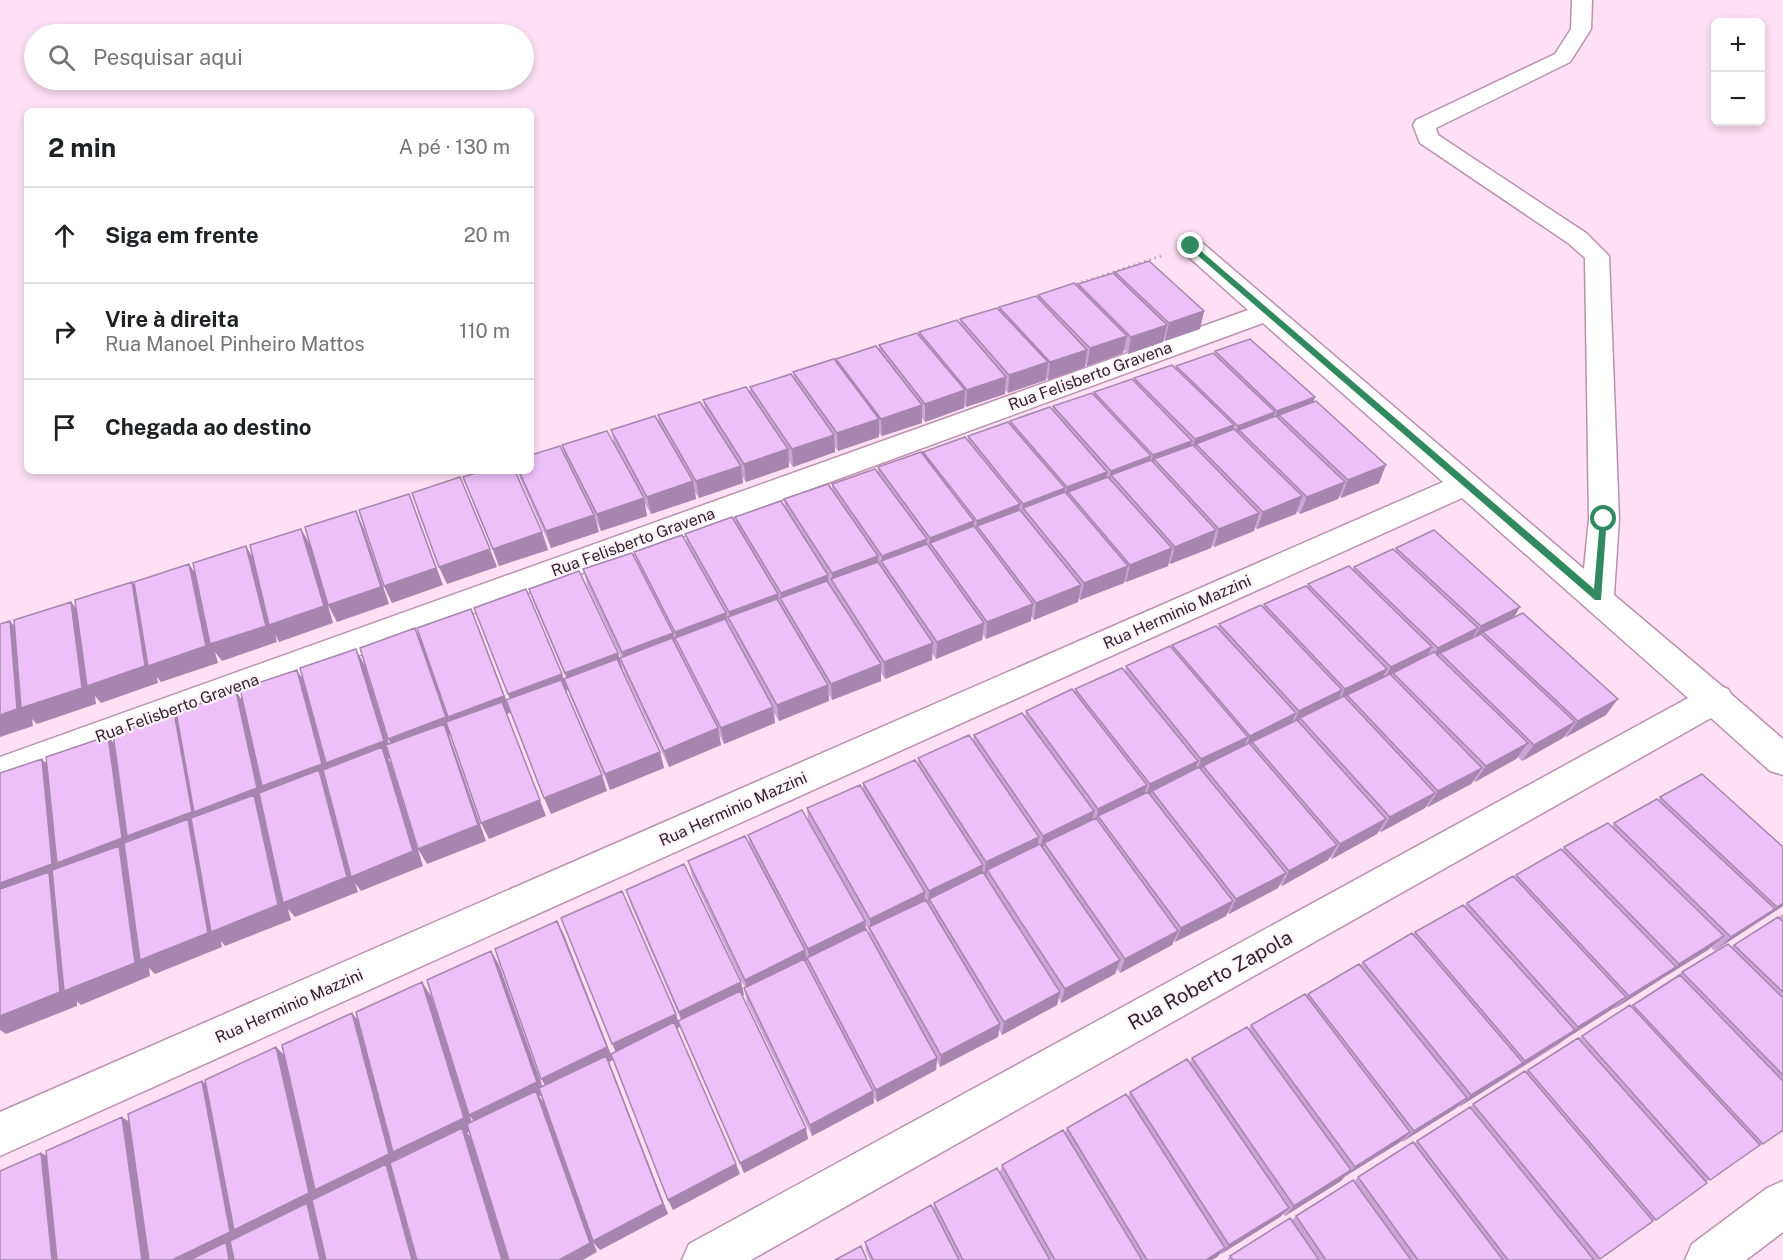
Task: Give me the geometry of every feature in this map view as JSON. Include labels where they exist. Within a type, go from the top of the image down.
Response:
[{"type":"street","points":[[1582,0],[1581,29],[1563,57],[1424,124],[1428,138],[1577,238],[1597,256],[1604,519],[1598,598]]},
{"type":"street","points":[[1191,246],[1716,699],[1783,760]]},
{"type":"street","name":"Rua Felisberto Gravena","points":[[0,772],[1267,312]]},
{"type":"street","name":"Rua Herminio Mazzini","points":[[0,1134],[1466,484]]},
{"type":"street","name":"Rua Roberto Zapola","points":[[705,1260],[1716,699]]},
{"type":"street","points":[[1708,1260],[1783,1204]]},
{"type":"path","points":[[1066,287],[1191,246]]},
{"type":"building","points":[[1149,261],[1204,311],[1169,323],[1115,272]]},
{"type":"building","points":[[1113,273],[1167,325],[1131,337],[1078,284]]},
{"type":"building","points":[[1074,283],[1127,336],[1090,348],[1038,295]]},
{"type":"building","points":[[1036,296],[1087,350],[1050,362],[999,307]]},
{"type":"building","points":[[997,308],[1048,362],[1009,375],[960,319]]},
{"type":"building","points":[[957,320],[1006,377],[967,390],[919,332]]},
{"type":"building","points":[[917,333],[965,390],[925,404],[879,345]]},
{"type":"building","points":[[1250,339],[1315,397],[1277,411],[1215,351]]},
{"type":"building","points":[[876,346],[922,405],[881,419],[836,359]]},
{"type":"building","points":[[1213,353],[1275,412],[1238,426],[1176,366]]},
{"type":"building","points":[[834,359],[879,419],[837,433],[793,372]]},
{"type":"building","points":[[1172,365],[1234,425],[1195,439],[1134,378]]},
{"type":"building","points":[[791,374],[834,435],[792,449],[750,387]]},
{"type":"building","points":[[1132,379],[1192,441],[1153,455],[1094,392]]},
{"type":"building","points":[[746,387],[788,449],[744,464],[703,400]]},
{"type":"building","points":[[1092,393],[1151,456],[1111,471],[1053,406]]},
{"type":"building","points":[[1316,401],[1386,465],[1348,480],[1279,415]]},
{"type":"building","points":[[700,402],[741,466],[696,481],[658,415]]},
{"type":"building","points":[[1050,407],[1107,472],[1067,487],[1010,421]]},
{"type":"building","points":[[655,416],[693,481],[647,497],[611,430]]},
{"type":"building","points":[[1276,416],[1345,482],[1307,497],[1239,430]]},
{"type":"building","points":[[1008,422],[1065,488],[1023,504],[968,436]]},
{"type":"building","points":[[1234,429],[1302,496],[1263,512],[1196,444]]},
{"type":"building","points":[[607,431],[644,498],[597,514],[562,445]]},
{"type":"building","points":[[965,437],[1020,504],[977,521],[923,452]]},
{"type":"building","points":[[1193,445],[1259,513],[1219,529],[1154,459]]},
{"type":"building","points":[[560,446],[594,515],[546,531],[520,474],[534,474],[534,454]]},
{"type":"building","points":[[921,452],[974,521],[930,538],[878,467]]},
{"type":"building","points":[[1151,460],[1216,530],[1175,547],[1111,475]]},
{"type":"building","points":[[875,469],[927,539],[882,556],[832,484]]},
{"type":"building","points":[[472,474],[516,474],[542,532],[493,549],[463,477]]},
{"type":"building","points":[[460,477],[490,549],[439,567],[412,493]]},
{"type":"building","points":[[1108,477],[1172,548],[1130,565],[1068,492]]},
{"type":"building","points":[[828,484],[878,556],[832,573],[784,499]]},
{"type":"building","points":[[1065,492],[1128,566],[1084,583],[1023,508]]},
{"type":"building","points":[[409,494],[436,568],[384,586],[359,510]]},
{"type":"building","points":[[781,501],[828,575],[781,593],[735,517]]},
{"type":"building","points":[[1020,510],[1081,585],[1036,603],[977,526]]},
{"type":"building","points":[[356,511],[381,587],[328,605],[305,527]]},
{"type":"building","points":[[732,517],[778,594],[729,612],[685,534]]},
{"type":"building","points":[[974,526],[1033,604],[987,622],[930,543]]},
{"type":"building","points":[[301,529],[324,606],[269,625],[250,545]]},
{"type":"building","points":[[1434,530],[1520,607],[1481,626],[1396,548]]},
{"type":"building","points":[[682,535],[726,613],[675,632],[634,552]]},
{"type":"building","points":[[927,544],[984,623],[937,642],[881,561]]},
{"type":"building","points":[[246,546],[266,626],[210,644],[193,563]]},
{"type":"building","points":[[1393,549],[1478,628],[1438,648],[1354,567]]},
{"type":"building","points":[[632,553],[673,633],[622,652],[583,569]]},
{"type":"building","points":[[878,562],[933,643],[884,662],[831,579]]},
{"type":"building","points":[[189,564],[206,646],[148,666],[134,582]]},
{"type":"building","points":[[1349,566],[1432,647],[1391,667],[1308,584]]},
{"type":"building","points":[[579,571],[618,653],[565,673],[529,589]]},
{"type":"building","points":[[827,581],[881,664],[831,684],[780,598]]},
{"type":"building","points":[[132,582],[145,666],[87,686],[75,600]]},
{"type":"building","points":[[1306,586],[1387,669],[1345,689],[1264,604]]},
{"type":"building","points":[[526,589],[562,674],[508,694],[474,608]]},
{"type":"building","points":[[777,599],[828,685],[777,705],[728,617]]},
{"type":"building","points":[[71,602],[82,688],[21,708],[14,620]]},
{"type":"building","points":[[1261,605],[1342,690],[1299,711],[1219,624]]},
{"type":"building","points":[[471,609],[504,696],[448,717],[417,628]]},
{"type":"building","points":[[1523,613],[1618,699],[1578,721],[1483,632]]},
{"type":"building","points":[[725,619],[773,707],[721,728],[675,638]]},
{"type":"building","points":[[10,621],[17,709],[0,715],[0,624]]},
{"type":"building","points":[[1216,626],[1296,713],[1250,736],[1172,645]]},
{"type":"building","points":[[415,628],[446,717],[388,739],[360,648]]},
{"type":"building","points":[[1481,634],[1575,722],[1534,745],[1440,653]]},
{"type":"building","points":[[672,638],[718,728],[664,751],[620,658]]},
{"type":"building","points":[[1170,646],[1248,737],[1201,759],[1126,666]]},
{"type":"building","points":[[356,649],[384,741],[326,763],[300,668]]},
{"type":"building","points":[[1434,652],[1528,743],[1486,766],[1393,673]]},
{"type":"building","points":[[617,659],[660,752],[605,774],[564,679]]},
{"type":"building","points":[[1122,668],[1198,761],[1150,784],[1075,689]]},
{"type":"building","points":[[297,670],[322,764],[262,786],[240,689]]},
{"type":"building","points":[[1390,674],[1482,768],[1438,791],[1347,695]]},
{"type":"building","points":[[561,680],[602,775],[544,798],[506,700]]},
{"type":"building","points":[[1072,689],[1147,785],[1098,809],[1026,711]]},
{"type":"building","points":[[236,691],[257,788],[194,812],[176,712]]},
{"type":"building","points":[[1344,696],[1435,793],[1390,817],[1300,718]]},
{"type":"building","points":[[502,702],[540,800],[481,823],[446,722]]},
{"type":"building","points":[[174,712],[192,812],[127,836],[113,734]]},
{"type":"building","points":[[1022,713],[1094,811],[1043,836],[974,735]]},
{"type":"building","points":[[1297,720],[1386,819],[1340,844],[1252,742]]},
{"type":"building","points":[[444,724],[478,825],[418,849],[386,745]]},
{"type":"building","points":[[969,735],[1039,837],[986,862],[918,758]]},
{"type":"building","points":[[108,736],[122,838],[57,863],[46,757]]},
{"type":"building","points":[[1249,743],[1337,845],[1289,871],[1203,766]]},
{"type":"building","points":[[382,747],[413,851],[351,877],[323,770]]},
{"type":"building","points":[[42,759],[52,864],[0,883],[0,773]]},
{"type":"building","points":[[915,760],[983,865],[929,891],[863,783]]},
{"type":"building","points":[[1199,767],[1286,873],[1236,899],[1152,791]]},
{"type":"building","points":[[319,770],[347,877],[283,903],[259,793]]},
{"type":"building","points":[[1702,774],[1783,847],[1783,903],[1777,907],[1660,797]]},
{"type":"building","points":[[860,785],[925,892],[870,919],[807,808]]},
{"type":"building","points":[[1148,792],[1233,901],[1181,928],[1098,816]]},
{"type":"building","points":[[254,795],[278,905],[211,932],[191,818]]},
{"type":"building","points":[[1657,799],[1775,909],[1731,937],[1614,823]]},
{"type":"building","points":[[802,810],[865,921],[808,949],[748,835]]},
{"type":"building","points":[[1096,818],[1178,931],[1125,959],[1044,843]]},
{"type":"building","points":[[188,819],[208,933],[140,960],[124,843]]},
{"type":"building","points":[[1608,823],[1724,936],[1679,964],[1564,847]]},
{"type":"building","points":[[745,836],[805,950],[745,980],[688,861]]},
{"type":"building","points":[[1040,844],[1120,960],[1065,989],[987,870]]},
{"type":"building","points":[[119,846],[135,963],[64,991],[52,870]]},
{"type":"building","points":[[1561,849],[1676,967],[1629,996],[1516,875]]},
{"type":"building","points":[[684,864],[741,982],[679,1012],[626,890]]},
{"type":"building","points":[[49,872],[60,992],[0,1016],[0,889]]},
{"type":"building","points":[[983,872],[1060,992],[1004,1022],[929,899]]},
{"type":"building","points":[[1513,876],[1626,997],[1578,1027],[1467,903]]},
{"type":"building","points":[[622,891],[676,1014],[612,1044],[561,918]]},
{"type":"building","points":[[926,900],[1000,1024],[941,1055],[869,927]]},
{"type":"building","points":[[1463,905],[1575,1030],[1525,1061],[1415,932]]},
{"type":"building","points":[[1778,917],[1783,922],[1783,992],[1734,945]]},
{"type":"building","points":[[557,921],[607,1047],[541,1079],[495,949]]},
{"type":"building","points":[[866,929],[937,1058],[876,1090],[807,958]]},
{"type":"building","points":[[1412,933],[1523,1063],[1471,1095],[1363,962]]},
{"type":"building","points":[[1728,944],[1783,998],[1783,1075],[1682,972]]},
{"type":"building","points":[[491,951],[537,1082],[469,1115],[427,980]]},
{"type":"building","points":[[804,959],[873,1091],[810,1125],[744,988]]},
{"type":"building","points":[[1359,964],[1467,1098],[1414,1131],[1308,994]]},
{"type":"building","points":[[1680,975],[1783,1081],[1783,1130],[1763,1144],[1633,1005]]},
{"type":"building","points":[[422,982],[464,1118],[393,1152],[356,1012]]},
{"type":"building","points":[[740,991],[806,1128],[740,1163],[678,1021]]},
{"type":"building","points":[[1305,994],[1410,1132],[1355,1167],[1251,1025]]},
{"type":"building","points":[[1630,1005],[1760,1145],[1710,1180],[1582,1036]]},
{"type":"building","points":[[352,1013],[389,1154],[315,1190],[282,1045]]},
{"type":"building","points":[[674,1022],[736,1164],[668,1200],[611,1054]]},
{"type":"building","points":[[1247,1027],[1351,1170],[1294,1206],[1192,1058]]},
{"type":"building","points":[[1578,1038],[1707,1183],[1656,1220],[1528,1070]]},
{"type":"building","points":[[276,1047],[309,1193],[234,1230],[205,1080]]},
{"type":"building","points":[[606,1056],[663,1204],[593,1241],[539,1088]]},
{"type":"building","points":[[1187,1059],[1289,1208],[1229,1245],[1130,1092]]},
{"type":"building","points":[[1525,1071],[1653,1221],[1600,1259],[1473,1104]]},
{"type":"building","points":[[202,1081],[230,1232],[172,1260],[149,1260],[128,1114]]},
{"type":"building","points":[[536,1091],[590,1243],[559,1260],[509,1260],[467,1124]]},
{"type":"building","points":[[1126,1094],[1225,1248],[1206,1260],[1147,1260],[1067,1128]]},
{"type":"building","points":[[1470,1107],[1594,1260],[1508,1260],[1417,1141]]},
{"type":"building","points":[[122,1117],[142,1260],[57,1260],[46,1151]]},
{"type":"building","points":[[462,1128],[502,1260],[417,1260],[390,1163]]},
{"type":"building","points":[[1063,1130],[1142,1260],[1055,1260],[1002,1165]]},
{"type":"building","points":[[1413,1142],[1503,1260],[1418,1260],[1358,1177]]},
{"type":"building","points":[[41,1153],[52,1260],[0,1260],[0,1171]]},
{"type":"building","points":[[386,1164],[412,1260],[326,1260],[312,1200]]},
{"type":"building","points":[[997,1168],[1050,1260],[963,1260],[934,1203]]},
{"type":"building","points":[[1353,1180],[1411,1260],[1326,1260],[1296,1216]]},
{"type":"building","points":[[307,1203],[320,1260],[234,1260],[230,1241]]},
{"type":"building","points":[[931,1205],[959,1260],[873,1260],[865,1242]]},
{"type":"building","points":[[1290,1218],[1319,1260],[1233,1260],[1230,1256]]},
{"type":"building","points":[[226,1242],[229,1260],[190,1260]]},
{"type":"building","points":[[861,1246],[867,1260],[835,1260]]},
{"type":"route","points":[[1191,246],[1598,598],[1604,519]]}]
